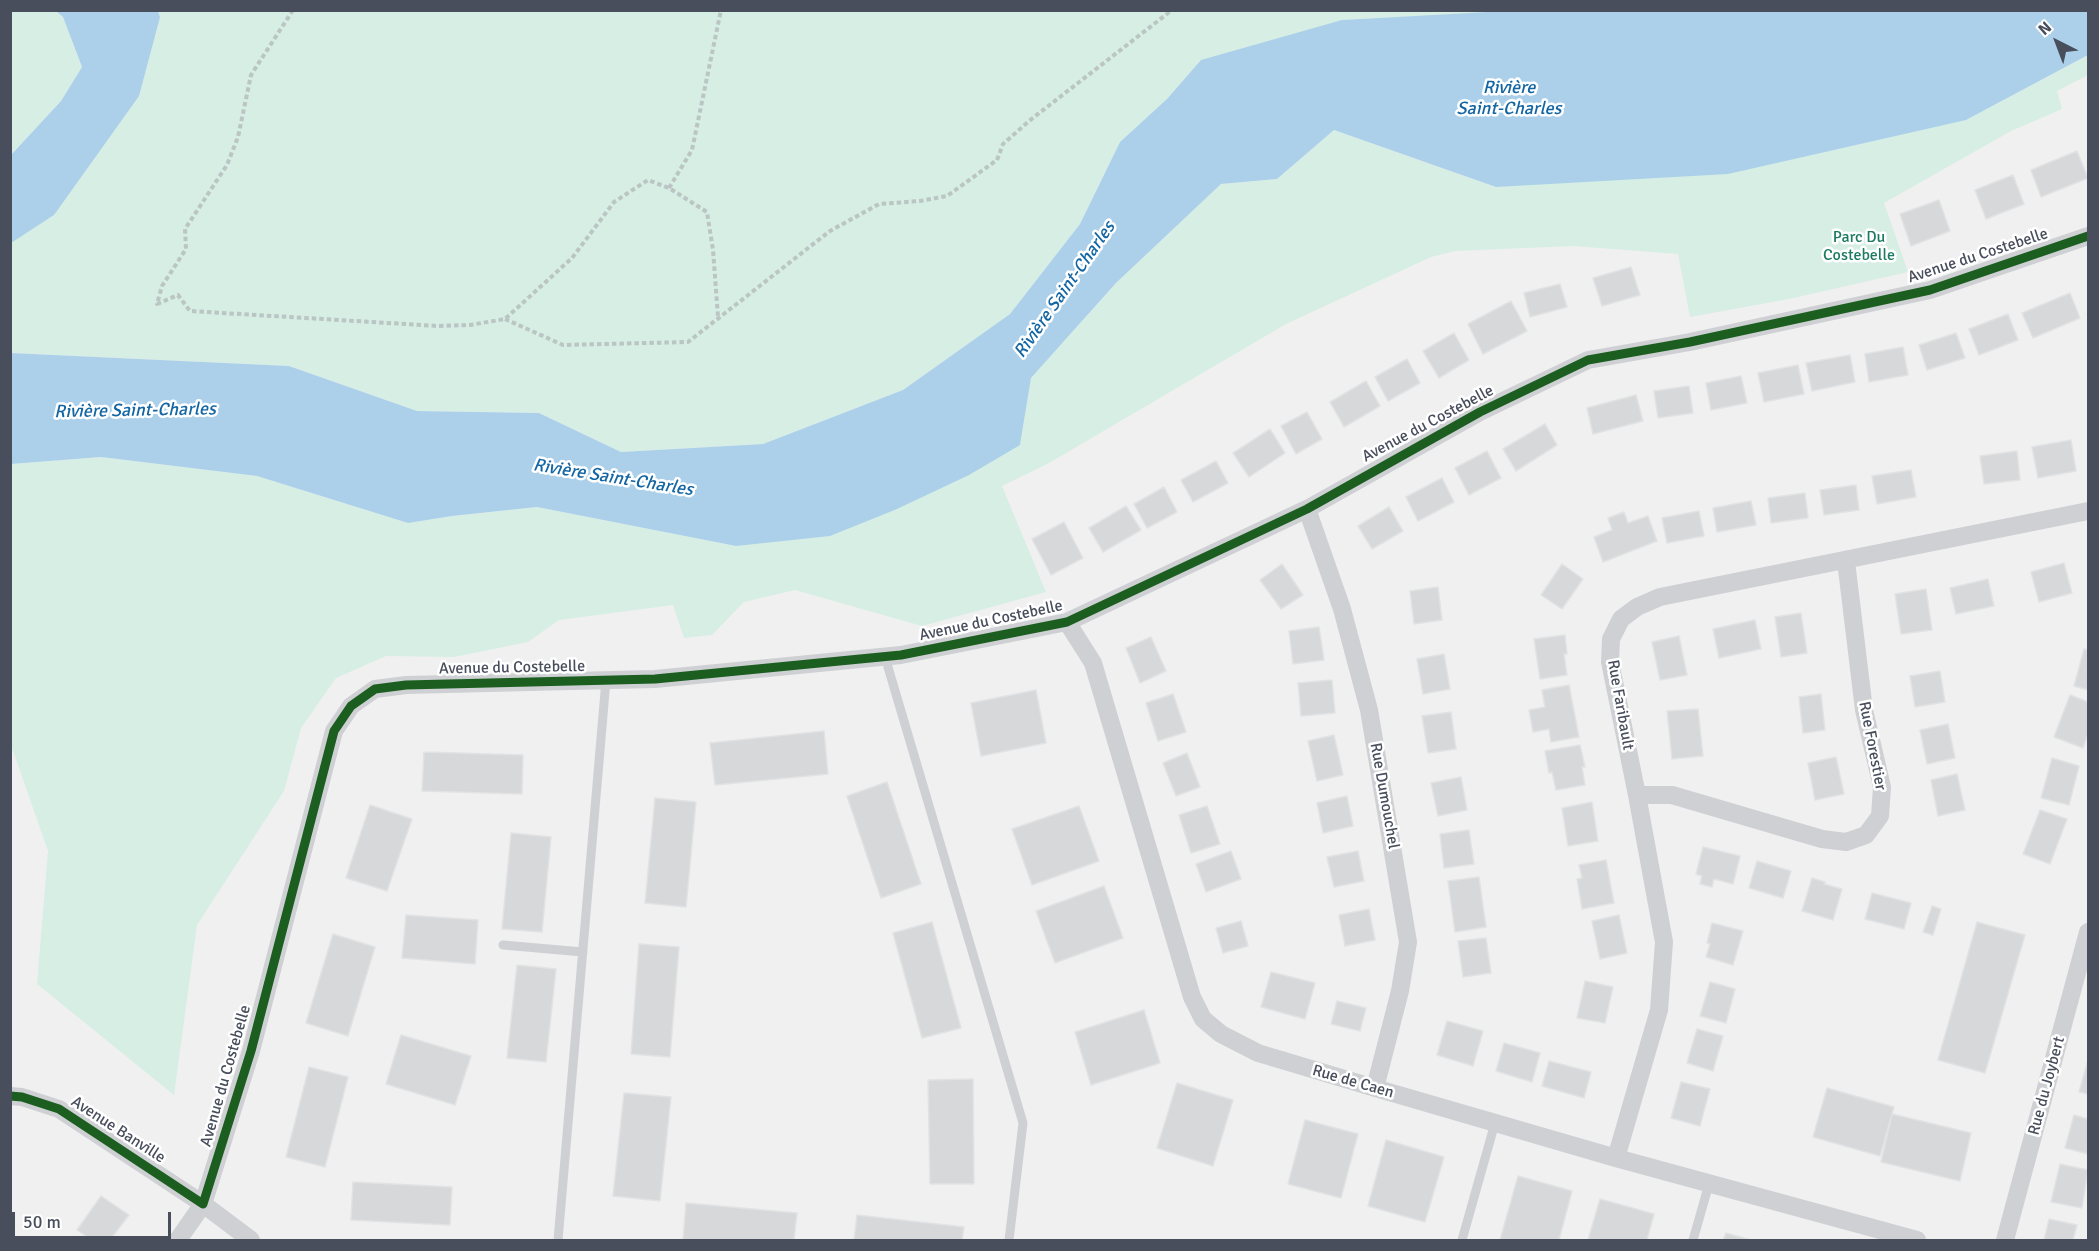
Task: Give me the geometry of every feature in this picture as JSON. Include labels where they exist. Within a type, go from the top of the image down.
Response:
[{"type":"street","name":"Avenue du Costebelle","points":[[178,1240],[203,1204],[250,1052],[334,731],[351,706],[375,689],[406,685],[655,679],[885,657],[1068,622],[1306,509],[1480,412],[1588,360],[1690,342],[1930,290],[2088,236]]},
{"type":"street","name":"Rue Dumouchel","points":[[1306,509],[1342,609],[1369,710],[1408,942],[1400,991],[1375,1088]]},
{"type":"street","name":"Rue Faribault","points":[[1616,1158],[1659,1010],[1664,942],[1610,662],[1611,639],[1621,619],[1637,607],[1660,597],[2088,511]]},
{"type":"street","name":"Rue Forestier","points":[[1637,795],[1672,795],[1822,839],[1846,842],[1866,835],[1880,816],[1882,787],[1864,710],[1846,561]]},
{"type":"street","name":"Rue de Caen","points":[[1068,622],[1093,663],[1192,997],[1203,1019],[1221,1034],[1258,1053],[1375,1088],[1616,1158],[1917,1240]]},
{"type":"street","name":"Rue du Joybert","points":[[2005,1240],[2088,932]]},
{"type":"street","name":"Avenue Banville","points":[[10,1096],[22,1097],[59,1109],[203,1204],[250,1240]]},
{"type":"lane","points":[[885,657],[1023,1123],[1009,1240]]},
{"type":"lane","points":[[558,1240],[606,680]]},
{"type":"lane","points":[[503,945],[583,952]]},
{"type":"lane","points":[[1462,1240],[1495,1123]]},
{"type":"lane","points":[[1693,1240],[1709,1184]]},
{"type":"path","points":[[293,10],[251,75],[238,137],[227,165],[184,229],[186,249],[162,286],[157,304],[178,295],[190,311],[438,326],[505,319],[563,345],[688,342],[830,231],[879,204],[920,201],[947,196],[997,160],[1003,144],[1029,120],[1172,10]]},
{"type":"path","points":[[669,188],[692,150],[721,10]]},
{"type":"path","points":[[505,319],[572,258],[614,202],[648,180],[669,188],[707,212],[713,250],[718,317]]},
{"type":"green space","points":[[11,11],[56,11],[63,17],[82,67],[61,101],[11,155]]},
{"type":"green space","points":[[158,11],[1524,11],[1342,20],[1168,98],[1120,142],[1080,224],[1010,314],[903,390],[763,444],[621,452],[539,413],[417,411],[289,366],[11,353],[10,243],[54,215],[160,17]]},
{"type":"green space","name":"Parc Du Costebelle","points":[[2088,55],[2088,75],[2057,91],[2062,109],[2011,131],[1884,203],[1908,272],[1789,299],[1690,317],[1678,254],[1573,246],[1455,251],[1431,257],[1286,324],[1049,463],[1002,486],[1046,592],[922,626],[795,590],[744,602],[712,635],[684,638],[673,605],[559,620],[528,642],[454,657],[386,656],[336,678],[301,728],[284,791],[197,925],[174,1095],[37,984],[48,851],[11,745],[10,464],[101,457],[257,476],[408,523],[537,507],[736,546],[1020,445],[1031,378],[1116,283],[1221,184],[1277,179],[1334,130],[1496,187],[1966,120]]},
{"type":"water","name":"Rivière Saint-Charles","points":[[1524,10],[2088,11],[2088,55],[1966,120],[1728,174],[1496,187],[1334,130],[1277,179],[1221,184],[1116,283],[1031,378],[1020,445],[969,475],[897,509],[830,536],[736,546],[537,507],[408,523],[257,476],[101,457],[11,464],[11,353],[289,366],[417,411],[539,413],[621,452],[763,444],[903,390],[1010,314],[1080,224],[1120,142],[1168,98],[1201,60],[1342,20]]},
{"type":"water","points":[[56,11],[158,11],[160,17],[139,96],[54,215],[11,243],[11,155],[61,101],[82,67],[63,17]]},
{"type":"building","points":[[2077,151],[2088,178],[2041,197],[2031,170]]},
{"type":"building","points":[[2013,175],[2024,204],[1986,219],[1975,190]]},
{"type":"building","points":[[1939,200],[1950,231],[1911,246],[1900,214]]},
{"type":"building","points":[[1631,267],[1640,295],[1602,306],[1593,278]]},
{"type":"building","points":[[1560,284],[1567,307],[1530,317],[1524,293]]},
{"type":"building","points":[[2070,293],[2080,318],[2033,338],[2022,313]]},
{"type":"building","points":[[1511,301],[1527,331],[1483,354],[1468,324]]},
{"type":"building","points":[[2008,314],[2018,340],[1979,355],[1969,329]]},
{"type":"building","points":[[1454,333],[1469,360],[1439,378],[1423,351]]},
{"type":"building","points":[[1956,333],[1965,358],[1927,370],[1919,345]]},
{"type":"building","points":[[1903,347],[1908,375],[1869,382],[1865,354]]},
{"type":"building","points":[[1850,355],[1855,382],[1812,391],[1806,363]]},
{"type":"building","points":[[1407,359],[1420,383],[1388,401],[1375,377]]},
{"type":"building","points":[[1798,365],[1804,394],[1764,402],[1758,373]]},
{"type":"building","points":[[1741,376],[1747,403],[1711,410],[1706,383]]},
{"type":"building","points":[[1366,381],[1380,406],[1344,427],[1330,402]]},
{"type":"building","points":[[1689,386],[1693,413],[1658,418],[1654,391]]},
{"type":"building","points":[[1636,395],[1643,421],[1593,434],[1587,408]]},
{"type":"building","points":[[1307,412],[1322,439],[1296,454],[1281,426]]},
{"type":"building","points":[[1545,424],[1557,445],[1516,471],[1503,449]]},
{"type":"building","points":[[1270,429],[1285,453],[1249,477],[1233,453]]},
{"type":"building","points":[[2071,440],[2076,471],[2038,478],[2032,447]]},
{"type":"building","points":[[1487,451],[1501,478],[1469,495],[1455,468]]},
{"type":"building","points":[[2017,451],[2020,480],[1984,484],[1980,456]]},
{"type":"building","points":[[1216,461],[1228,483],[1193,502],[1181,480]]},
{"type":"building","points":[[1911,470],[1916,497],[1877,504],[1872,476]]},
{"type":"building","points":[[1442,478],[1454,502],[1418,521],[1406,497]]},
{"type":"building","points":[[1856,485],[1859,510],[1824,515],[1820,490]]},
{"type":"building","points":[[1164,487],[1177,512],[1147,528],[1134,504]]},
{"type":"building","points":[[1805,493],[1808,518],[1771,523],[1768,498]]},
{"type":"building","points":[[1751,501],[1756,525],[1717,532],[1713,508]]},
{"type":"building","points":[[1126,506],[1141,530],[1103,552],[1089,528]]},
{"type":"building","points":[[1389,507],[1403,531],[1372,549],[1358,526]]},
{"type":"building","points":[[1699,511],[1704,536],[1667,543],[1662,518]]},
{"type":"building","points":[[1624,512],[1628,523],[1648,516],[1657,541],[1603,562],[1594,537],[1612,530],[1608,518]]},
{"type":"building","points":[[1064,522],[1083,558],[1051,575],[1032,539]]},
{"type":"building","points":[[2064,563],[2072,593],[2039,602],[2031,572]]},
{"type":"building","points":[[1282,564],[1303,595],[1281,609],[1260,580]]},
{"type":"building","points":[[1562,564],[1583,579],[1562,609],[1541,595]]},
{"type":"building","points":[[1988,579],[1994,606],[1956,614],[1950,588]]},
{"type":"building","points":[[1438,587],[1442,620],[1414,624],[1410,591]]},
{"type":"building","points":[[1926,589],[1932,630],[1901,634],[1895,594]]},
{"type":"building","points":[[1801,613],[1807,653],[1781,657],[1775,617]]},
{"type":"building","points":[[1755,620],[1761,649],[1719,658],[1713,629]]},
{"type":"building","points":[[1319,627],[1324,660],[1293,664],[1289,631]]},
{"type":"building","points":[[1565,635],[1567,654],[1564,654],[1567,675],[1540,679],[1534,639]]},
{"type":"building","points":[[1679,636],[1687,675],[1660,680],[1652,642]]},
{"type":"building","points":[[1151,637],[1166,671],[1140,683],[1126,648]]},
{"type":"building","points":[[2084,649],[2088,650],[2088,690],[2074,686]]},
{"type":"building","points":[[1444,654],[1450,689],[1423,694],[1417,659]]},
{"type":"building","points":[[1940,671],[1945,702],[1915,707],[1910,676]]},
{"type":"building","points":[[1332,680],[1335,713],[1301,716],[1298,683]]},
{"type":"building","points":[[1569,685],[1579,737],[1551,742],[1549,729],[1533,732],[1529,710],[1545,707],[1542,690]]},
{"type":"building","points":[[1036,690],[1046,743],[981,756],[971,703]]},
{"type":"building","points":[[1173,694],[1186,732],[1158,741],[1146,703]]},
{"type":"building","points":[[1821,694],[1825,730],[1803,733],[1799,697]]},
{"type":"building","points":[[2070,695],[2088,702],[2088,734],[2083,748],[2054,737]]},
{"type":"building","points":[[1698,709],[1703,756],[1672,759],[1667,711]]},
{"type":"building","points":[[1451,712],[1456,749],[1428,753],[1422,716]]},
{"type":"building","points":[[1948,724],[1955,758],[1927,764],[1920,730]]},
{"type":"building","points":[[824,731],[828,774],[715,785],[710,743]]},
{"type":"building","points":[[1334,735],[1343,775],[1317,781],[1308,741]]},
{"type":"building","points":[[1580,745],[1585,767],[1582,767],[1585,785],[1556,790],[1552,772],[1549,773],[1545,751]]},
{"type":"building","points":[[424,752],[523,755],[522,794],[422,791]]},
{"type":"building","points":[[1187,753],[1200,787],[1176,796],[1163,763]]},
{"type":"building","points":[[1836,757],[1844,794],[1815,800],[1808,763]]},
{"type":"building","points":[[2052,758],[2079,766],[2069,805],[2041,798]]},
{"type":"building","points":[[1957,774],[1965,810],[1938,816],[1931,780]]},
{"type":"building","points":[[1461,777],[1467,810],[1438,816],[1431,783]]},
{"type":"building","points":[[887,782],[921,884],[881,898],[847,796]]},
{"type":"building","points":[[1347,796],[1353,826],[1323,833],[1317,803]]},
{"type":"building","points":[[655,798],[696,802],[686,907],[645,903]]},
{"type":"building","points":[[1592,802],[1598,841],[1568,846],[1562,808]]},
{"type":"building","points":[[370,805],[412,819],[387,891],[346,878]]},
{"type":"building","points":[[1079,806],[1099,861],[1032,885],[1012,829]]},
{"type":"building","points":[[1207,806],[1220,844],[1191,853],[1179,815]]},
{"type":"building","points":[[2040,810],[2067,819],[2050,864],[2023,854]]},
{"type":"building","points":[[1469,830],[1474,864],[1444,868],[1440,834]]},
{"type":"building","points":[[511,833],[551,837],[542,932],[502,929]]},
{"type":"building","points":[[1703,847],[1740,856],[1733,884],[1714,879],[1712,887],[1700,884],[1702,876],[1696,874]]},
{"type":"building","points":[[1231,851],[1241,879],[1206,892],[1196,864]]},
{"type":"building","points":[[1358,851],[1364,881],[1334,887],[1327,857]]},
{"type":"building","points":[[1606,860],[1614,903],[1582,909],[1577,879],[1582,878],[1579,865]]},
{"type":"building","points":[[1757,861],[1791,871],[1783,898],[1749,888]]},
{"type":"building","points":[[1479,877],[1486,927],[1455,932],[1448,881]]},
{"type":"building","points":[[1812,878],[1842,889],[1833,920],[1802,911]]},
{"type":"building","points":[[1104,886],[1123,938],[1055,963],[1036,911]]},
{"type":"building","points":[[1872,893],[1911,903],[1904,929],[1865,919]]},
{"type":"building","points":[[1932,906],[1941,909],[1933,935],[1923,932]]},
{"type":"building","points":[[1369,909],[1375,940],[1345,946],[1339,915]]},
{"type":"building","points":[[406,915],[478,920],[475,964],[402,958]]},
{"type":"building","points":[[1619,915],[1627,953],[1600,959],[1592,921]]},
{"type":"building","points":[[1241,921],[1248,946],[1223,953],[1216,928]]},
{"type":"building","points":[[932,922],[961,1028],[922,1038],[893,933]]},
{"type":"building","points":[[1977,922],[2025,935],[1985,1073],[1938,1060]]},
{"type":"building","points":[[1712,923],[1743,931],[1733,965],[1706,957]]},
{"type":"building","points":[[333,934],[375,947],[348,1036],[306,1023]]},
{"type":"building","points":[[1486,938],[1491,973],[1463,977],[1458,941]]},
{"type":"building","points":[[639,944],[679,947],[670,1057],[631,1054]]},
{"type":"building","points":[[517,965],[556,969],[546,1062],[507,1058]]},
{"type":"building","points":[[1271,972],[1315,983],[1305,1019],[1261,1007]]},
{"type":"building","points":[[1585,981],[1613,987],[1605,1023],[1577,1018]]},
{"type":"building","points":[[1710,982],[1735,989],[1726,1023],[1700,1016]]},
{"type":"building","points":[[1337,1001],[1366,1008],[1360,1031],[1331,1024]]},
{"type":"building","points":[[1144,1010],[1160,1063],[1091,1085],[1075,1032]]},
{"type":"building","points":[[1447,1021],[1483,1031],[1473,1066],[1437,1055]]},
{"type":"building","points":[[1697,1029],[1723,1036],[1713,1071],[1687,1063]]},
{"type":"building","points":[[401,1035],[471,1056],[455,1105],[386,1084]]},
{"type":"building","points":[[1504,1043],[1540,1053],[1532,1082],[1496,1071]]},
{"type":"building","points":[[2088,1060],[2088,1094],[2079,1092]]},
{"type":"building","points":[[1549,1061],[1591,1072],[1584,1098],[1542,1086]]},
{"type":"building","points":[[309,1067],[348,1077],[325,1167],[286,1157]]},
{"type":"building","points":[[973,1079],[974,1184],[930,1184],[928,1080]]},
{"type":"building","points":[[1681,1082],[1710,1089],[1700,1126],[1671,1118]]},
{"type":"building","points":[[1177,1083],[1233,1100],[1213,1166],[1157,1148]]},
{"type":"building","points":[[1827,1088],[1894,1107],[1880,1156],[1813,1137]]},
{"type":"building","points":[[624,1093],[671,1097],[660,1201],[613,1196]]},
{"type":"building","points":[[1892,1114],[1971,1133],[1960,1181],[1881,1162]]},
{"type":"building","points":[[2074,1115],[2088,1119],[2088,1154],[2065,1148]]},
{"type":"building","points":[[1305,1120],[1358,1134],[1341,1198],[1288,1184]]},
{"type":"building","points":[[1386,1140],[1444,1157],[1425,1222],[1368,1206]]},
{"type":"building","points":[[2060,1164],[2088,1170],[2082,1208],[2051,1202]]},
{"type":"building","points":[[1518,1176],[1572,1191],[1559,1240],[1500,1240]]},
{"type":"building","points":[[353,1182],[452,1187],[450,1225],[351,1220]]},
{"type":"building","points":[[101,1196],[129,1215],[110,1240],[92,1240],[77,1230]]},
{"type":"building","points":[[1600,1199],[1654,1214],[1647,1240],[1588,1240]]},
{"type":"building","points":[[686,1203],[797,1213],[794,1240],[683,1240]]},
{"type":"building","points":[[857,1215],[964,1227],[962,1240],[854,1240]]},
{"type":"building","points":[[2049,1219],[2077,1225],[2073,1240],[2044,1240]]},
{"type":"building","points":[[1726,1233],[1751,1240],[1723,1240]]},
{"type":"cycle path","points":[[10,1096],[22,1097],[59,1109],[203,1204],[251,1051],[334,731],[351,706],[375,689],[406,685],[655,679],[901,655],[1067,622],[1307,509],[1480,412],[1588,360],[1690,342],[1930,290],[2088,236]]}]
